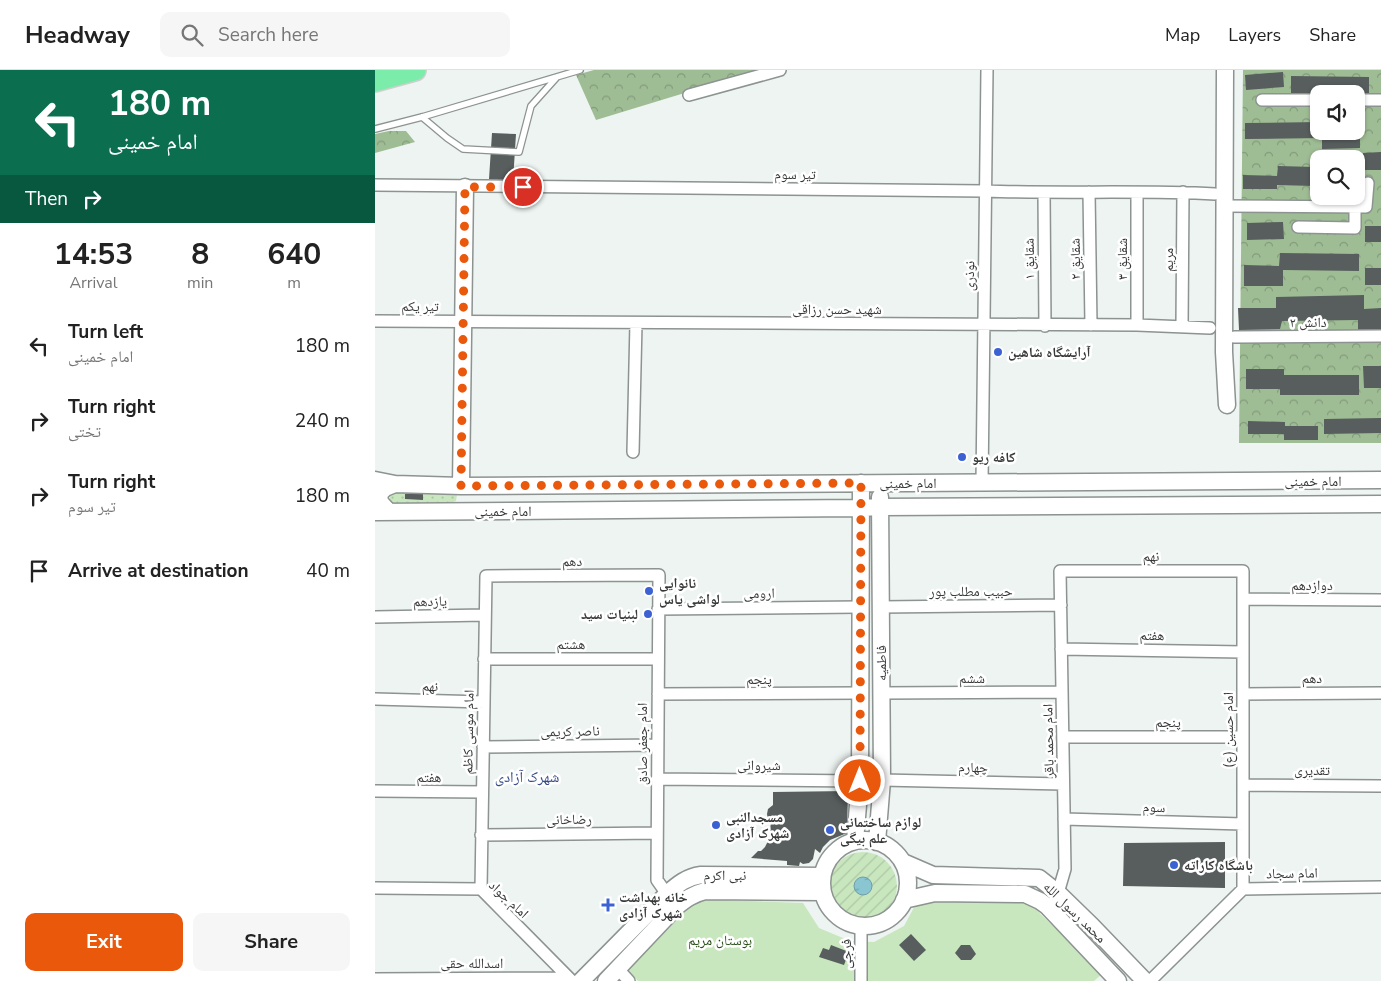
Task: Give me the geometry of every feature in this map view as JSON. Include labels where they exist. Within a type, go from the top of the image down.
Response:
[{"type":"highway","points":[[375,81],[415,70]]},
{"type":"street","points":[[689,95],[779,70]]},
{"type":"street","name":"نوذری","points":[[982,483],[987,70]]},
{"type":"street","points":[[1225,70],[1220,200],[1227,405]]},
{"type":"street","points":[[1262,100],[1310,100]]},
{"type":"street","points":[[1365,100],[1381,100]]},
{"type":"street","points":[[1298,227],[1355,228],[1355,207],[1366,207],[1368,183]]},
{"type":"street","name":"تیر سوم","points":[[375,185],[1044,193],[1183,192],[1220,200],[1355,207]]},
{"type":"street","points":[[461,486],[465,187]]},
{"type":"street","name":"شقایق ۲","points":[[1089,192],[1091,325]]},
{"type":"street","name":"شقایق ۳","points":[[1137,192],[1137,325]]},
{"type":"street","name":"مریم","points":[[1182,327],[1183,192]]},
{"type":"street","name":"شقایق ۱","points":[[1044,193],[1045,326]]},
{"type":"street","name":"تیر یکم","points":[[375,321],[464,321]]},
{"type":"street","name":"شهید حسن رزاقی","points":[[464,321],[1045,326],[1137,325],[1210,328]]},
{"type":"street","points":[[633,452],[636,323]]},
{"type":"street","name":"دانش ۲","points":[[1234,337],[1381,336]]},
{"type":"street","name":"امام خمینی","points":[[375,480],[395,484],[461,486],[1381,480]]},
{"type":"street","name":"فاطمیه","points":[[855,841],[860,781],[861,483]]},
{"type":"street","name":"فاطمیه","points":[[877,842],[882,780],[880,483]]},
{"type":"street","points":[[382,512],[379,494],[385,488],[395,484]]},
{"type":"street","name":"امام خمینی","points":[[382,512],[1381,504]]},
{"type":"street","name":"نهم","points":[[1060,571],[1243,571]]},
{"type":"street","name":"امام محمد باقر","points":[[1047,906],[1058,893],[1065,869],[1060,571]]},
{"type":"street","name":"امام حسین (ع)","points":[[1243,571],[1243,889]]},
{"type":"street","name":"دهم","points":[[486,576],[659,575]]},
{"type":"street","name":"امام جعفر صادق","points":[[659,575],[657,880],[672,900]]},
{"type":"street","name":"امام موسی کاظم","points":[[481,889],[486,576]]},
{"type":"street","name":"دوازدهم","points":[[1243,599],[1381,600]]},
{"type":"street","name":"حبیب مطلب پور","points":[[881,607],[1061,605]]},
{"type":"street","name":"ارومی","points":[[658,609],[860,607]]},
{"type":"street","name":"یازدهم","points":[[375,617],[485,615]]},
{"type":"street","name":"هفتم","points":[[1061,649],[1243,652]]},
{"type":"street","name":"هشتم","points":[[484,659],[658,659]]},
{"type":"street","name":"ششم","points":[[881,693],[1062,692]]},
{"type":"street","name":"پنجم","points":[[658,694],[860,693]]},
{"type":"street","name":"دهم","points":[[1243,694],[1381,693]]},
{"type":"street","name":"نهم","points":[[375,699],[484,702]]},
{"type":"street","name":"پنجم","points":[[1063,737],[1243,737]]},
{"type":"street","name":"ناصر کریمی","points":[[483,748],[657,745]]},
{"type":"street","name":"شیروانی","points":[[657,780],[860,781]]},
{"type":"street","name":"چهارم","points":[[882,780],[1063,784]]},
{"type":"street","name":"تقدیری","points":[[1243,785],[1381,786]]},
{"type":"street","name":"هفتم","points":[[375,791],[482,792]]},
{"type":"street","name":"سوم","points":[[1065,819],[1243,824]]},
{"type":"street","name":"رضاخانی","points":[[481,835],[657,832]]},
{"type":"street","name":"محمد رسول الله","points":[[855,841],[866,840],[887,846],[903,862],[933,875],[1039,878],[1058,893],[1145,981]]},
{"type":"street","points":[[855,841],[843,846],[833,854],[826,864],[822,884],[826,902],[832,911],[840,919],[850,924],[861,926],[874,925],[887,920],[897,912],[907,891],[907,871],[903,862]]},
{"type":"street","name":"نبی اکرم","points":[[605,981],[624,975],[672,900],[680,882],[692,876],[701,874],[822,884]]},
{"type":"street","name":"امام سجاد","points":[[1243,889],[1381,887]]},
{"type":"street","name":"امام جواد","points":[[375,888],[481,889],[574,980]]},
{"type":"street","points":[[1150,981],[1243,889]]},
{"type":"street","name":"محمد رسول الله","points":[[904,900],[935,893],[1025,894],[1040,900],[1047,906],[1109,978]]},
{"type":"street","name":"نبی اکرم","points":[[574,980],[672,900]]},
{"type":"street","name":"فرجی","points":[[861,926],[861,981]]},
{"type":"street","name":"اسدالله حقی","points":[[375,979],[574,980]]},
{"type":"lane","points":[[375,129],[580,70]]},
{"type":"lane","points":[[421,117],[463,150],[519,152],[531,106],[557,77]]},
{"type":"green space","points":[[594,70],[760,70],[596,120],[576,75]]},
{"type":"green space","points":[[1243,70],[1381,70],[1381,443],[1239,443]]},
{"type":"green space","points":[[389,131],[406,131],[415,142],[375,153],[375,134]]},
{"type":"green space","points":[[454,492],[457,495],[456,501],[453,502],[392,503],[390,501],[390,494],[394,493]]},
{"type":"green space","points":[[863,852],[876,855],[887,862],[894,873],[897,886],[894,899],[887,910],[876,917],[863,920],[850,917],[839,910],[832,899],[829,886],[832,873],[839,862],[850,855]]},
{"type":"green space","name":"بوستان مریم","points":[[698,899],[803,903],[819,928],[850,941],[874,942],[904,926],[918,900],[1027,901],[1102,974],[1094,981],[638,981],[627,969]]},
{"type":"water","points":[[863,877],[871,882],[872,886],[867,894],[863,895],[855,890],[854,886],[859,878]]},
{"type":"building","points":[[1283,72],[1284,87],[1246,90],[1245,75]]},
{"type":"building","points":[[1291,76],[1369,77],[1369,96],[1365,96],[1365,85],[1310,85],[1310,95],[1291,95]]},
{"type":"building","points":[[1310,122],[1310,138],[1245,139],[1245,123]]},
{"type":"building","points":[[492,133],[516,134],[513,181],[489,179]]},
{"type":"building","points":[[1322,140],[1360,140],[1360,148],[1322,149]]},
{"type":"building","points":[[1381,152],[1381,170],[1365,170],[1365,153]]},
{"type":"building","points":[[1278,166],[1310,167],[1310,186],[1277,185],[1277,189],[1243,189],[1243,175],[1277,176]]},
{"type":"building","points":[[1283,222],[1284,239],[1247,240],[1247,223]]},
{"type":"building","points":[[1365,226],[1381,226],[1381,242],[1365,242]]},
{"type":"building","points":[[1280,253],[1359,254],[1359,271],[1283,270],[1283,286],[1244,286],[1244,265],[1279,266]]},
{"type":"building","points":[[1365,268],[1381,268],[1381,285],[1365,285]]},
{"type":"building","points":[[1364,295],[1364,309],[1381,308],[1381,329],[1358,330],[1358,320],[1282,321],[1280,329],[1239,330],[1238,308],[1276,308],[1276,297]]},
{"type":"building","points":[[1363,366],[1381,366],[1381,388],[1364,388]]},
{"type":"building","points":[[1246,369],[1284,369],[1284,375],[1359,375],[1359,395],[1280,395],[1280,389],[1246,389]]},
{"type":"building","points":[[1381,418],[1381,433],[1324,434],[1324,419]]},
{"type":"building","points":[[1248,421],[1285,422],[1285,426],[1318,426],[1318,440],[1284,440],[1284,434],[1248,434]]},
{"type":"building","points":[[405,494],[423,494],[423,500],[405,499]]},
{"type":"building","points":[[848,791],[847,833],[830,840],[820,853],[815,849],[813,859],[809,863],[803,864],[800,862],[799,866],[787,865],[787,861],[751,858],[765,847],[769,839],[771,822],[768,820],[767,814],[768,809],[773,805],[773,792]]},
{"type":"building","name":"باشگاه کاراته","points":[[1225,842],[1225,888],[1123,886],[1124,843]]},
{"type":"building","points":[[911,934],[926,950],[914,961],[899,945]]},
{"type":"building","points":[[831,945],[849,952],[844,965],[819,957],[823,948],[829,950]]},
{"type":"building","points":[[961,945],[970,945],[976,954],[971,960],[961,960],[955,953]]},
{"type":"place","name":"آرایشگاه شاهین","points":[[998,352]]},
{"type":"place","name":"کافه ریو","points":[[962,457]]},
{"type":"place","name":"نانوایی لواشی یاس","points":[[649,591]]},
{"type":"place","name":"لبنیات سید","points":[[648,614]]},
{"type":"place","name":"مسجدالنبی شهرک آزادی","points":[[716,825]]},
{"type":"place","name":"لوازم ساختمانی علم بیگی","points":[[830,830]]},
{"type":"place","name":"باشگاه کاراته","points":[[1174,865]]},
{"type":"place","name":"خانه بهداشت شهرک آزادی","points":[[608,905]]},
{"type":"district","name":"شهرک آزادی","points":[[527,777]]},
{"type":"route","points":[[523,187],[465,187],[461,486],[861,483],[860,781]]}]
